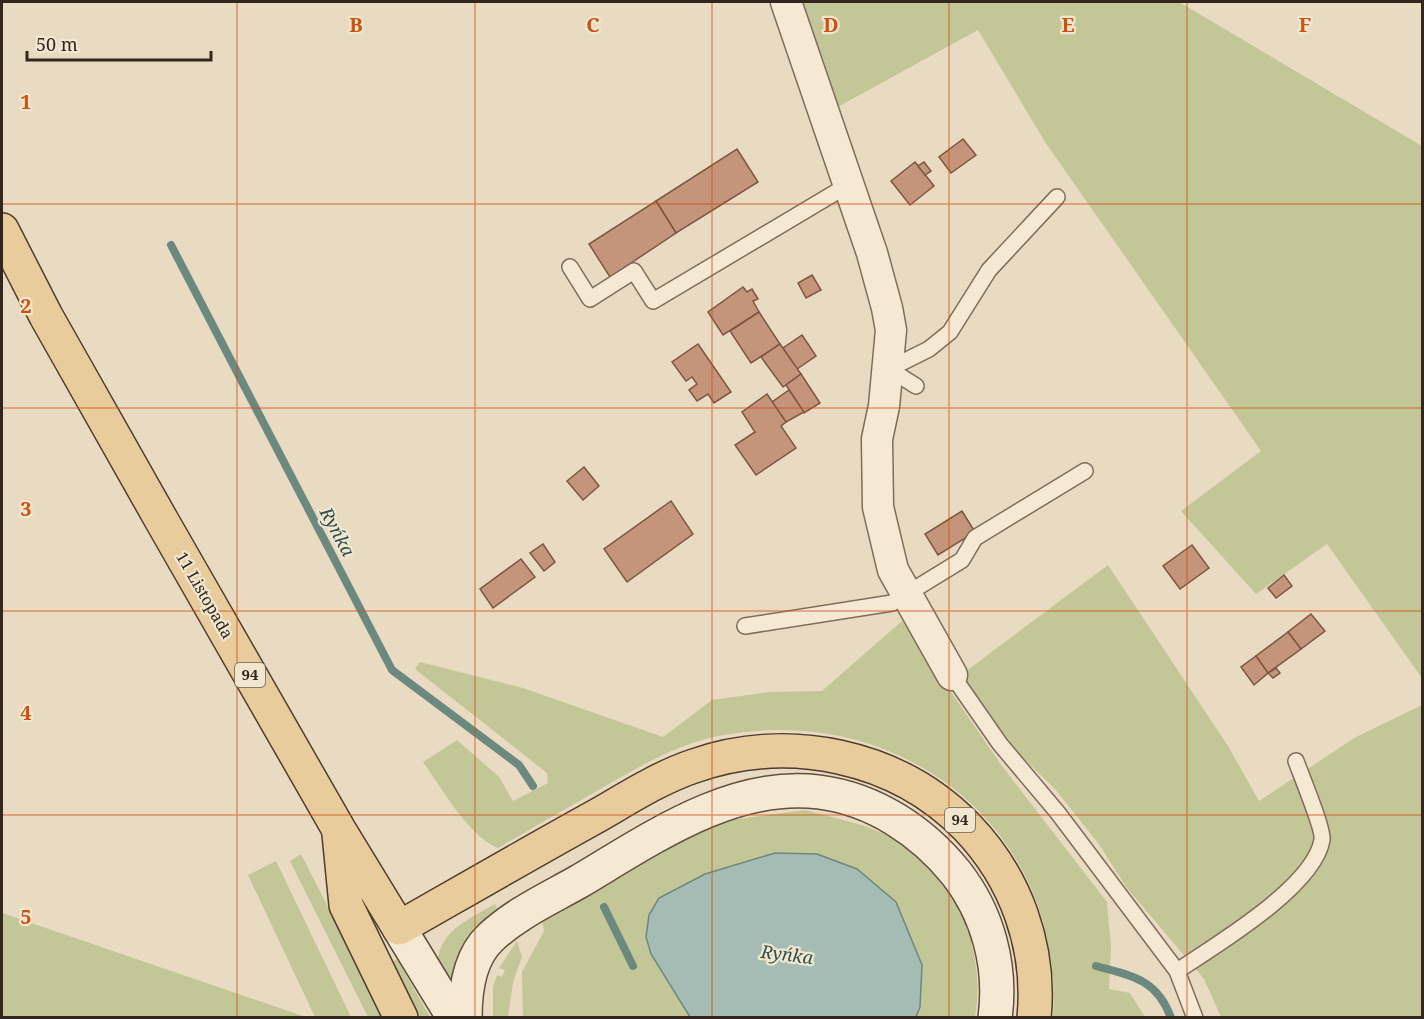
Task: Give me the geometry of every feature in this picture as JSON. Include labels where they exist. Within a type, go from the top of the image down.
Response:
[{"type":"main road","name":"11 Listopada","points":[[2,230],[107,424],[338,828],[454,1017]]},
{"type":"main road","name":"94","points":[[399,928],[578,826],[685,769],[724,758],[809,751],[870,764],[912,784],[959,819],[983,844],[1026,923],[1036,998],[1034,1017]]},
{"type":"main road","points":[[465,1017],[465,988],[476,959],[489,939],[520,915],[664,831],[695,816],[733,802],[788,791],[818,791],[854,798],[896,820],[941,855],[973,899],[990,938],[996,978],[995,1017]]},
{"type":"main road","points":[[338,828],[346,905],[401,1017]]},
{"type":"street","points":[[786,2],[886,300],[891,330],[889,369],[877,439],[878,507],[893,570],[952,675]]},
{"type":"lane","points":[[570,267],[590,299],[634,271],[653,301],[848,185]]},
{"type":"lane","points":[[889,369],[930,349],[950,332],[988,270],[1057,197]]},
{"type":"lane","points":[[889,369],[916,386]]},
{"type":"lane","points":[[745,626],[892,603],[962,560],[975,538],[1085,471]]},
{"type":"lane","points":[[952,675],[1000,744],[1058,813],[1177,971],[1195,1017]]},
{"type":"lane","points":[[1177,971],[1232,935],[1311,868],[1322,838],[1296,761]]},
{"type":"green space","points":[[803,2],[1179,2],[1422,146],[1422,678],[1327,544],[1256,594],[1181,511],[1261,451],[1045,142],[978,30],[834,109]]},
{"type":"green space","points":[[1108,565],[1228,746],[1259,801],[1356,737],[1422,705],[1422,1017],[1221,1017],[1204,979],[1127,888],[1098,843],[1055,789],[1018,753],[961,675]]},
{"type":"green space","points":[[902,621],[1002,766],[1107,902],[1111,947],[1109,989],[1130,993],[1145,1017],[1053,1017],[1049,950],[1032,890],[1001,838],[960,794],[911,761],[853,739],[791,730],[724,735],[690,744],[642,765],[498,848],[487,842],[466,822],[423,762],[457,740],[499,777],[513,801],[548,783],[547,773],[415,669],[420,662],[523,688],[663,737],[712,700],[769,692],[822,691]]},
{"type":"green space","points":[[805,810],[853,822],[880,832],[905,846],[926,864],[944,885],[959,909],[969,935],[978,989],[975,1017],[523,1018],[522,972],[544,931],[542,920],[641,860],[730,820]]},
{"type":"green space","points":[[301,854],[384,1017],[368,1017],[290,861]]},
{"type":"green space","points":[[276,861],[351,1017],[315,1017],[248,875]]},
{"type":"green space","points":[[495,904],[497,908],[473,933],[451,986],[438,963],[439,952],[444,942],[466,920]]},
{"type":"green space","points":[[2,913],[306,1017],[2,1017]]},
{"type":"green space","points":[[517,941],[522,957],[513,982],[508,1017],[493,1017],[493,987],[497,975],[502,977],[505,970],[499,968]]},
{"type":"green space","points":[[397,959],[430,1017],[417,1017],[392,962]]},
{"type":"water","points":[[775,853],[817,854],[857,869],[896,902],[922,965],[920,1007],[916,1017],[690,1017],[651,954],[646,937],[649,915],[659,898],[705,874]]},
{"type":"building","points":[[963,139],[976,155],[951,173],[939,157]]},
{"type":"building","points":[[737,149],[758,182],[676,233],[656,201]]},
{"type":"building","points":[[915,162],[934,186],[910,205],[891,181]]},
{"type":"building","points":[[924,162],[931,171],[925,175],[918,166]]},
{"type":"building","points":[[656,201],[676,233],[610,277],[589,244]]},
{"type":"building","points":[[812,275],[821,290],[806,298],[798,283]]},
{"type":"building","points":[[743,287],[747,292],[752,289],[758,299],[753,301],[759,312],[723,335],[708,312]]},
{"type":"building","points":[[759,312],[780,344],[751,363],[730,331]]},
{"type":"building","points":[[802,335],[816,356],[797,369],[783,348]]},
{"type":"building","points":[[698,344],[731,392],[714,403],[708,394],[697,401],[689,390],[697,384],[692,377],[686,381],[672,362]]},
{"type":"building","points":[[780,344],[801,374],[783,387],[761,357]]},
{"type":"building","points":[[801,374],[820,403],[804,413],[786,385]]},
{"type":"building","points":[[789,390],[804,412],[786,422],[772,402]]},
{"type":"building","points":[[767,394],[786,422],[781,426],[796,448],[756,475],[735,445],[755,432],[742,412]]},
{"type":"building","points":[[584,467],[599,486],[583,500],[567,481]]},
{"type":"building","points":[[671,501],[693,534],[627,582],[604,549]]},
{"type":"building","points":[[962,511],[975,532],[938,555],[925,534]]},
{"type":"building","points":[[543,544],[555,562],[544,571],[530,553]]},
{"type":"building","points":[[1192,545],[1209,568],[1180,589],[1163,566]]},
{"type":"building","points":[[521,559],[535,577],[493,608],[480,589]]},
{"type":"building","points":[[1284,575],[1292,586],[1276,598],[1268,588]]},
{"type":"building","points":[[1311,614],[1325,631],[1301,649],[1288,632]]},
{"type":"building","points":[[1288,632],[1301,649],[1268,673],[1256,656]]},
{"type":"building","points":[[1256,656],[1268,673],[1254,685],[1241,667]]},
{"type":"building","points":[[1276,668],[1280,673],[1273,678],[1268,673]]},
{"type":"waterway","name":"Ryńka","points":[[171,245],[392,670],[519,765],[533,786]]},
{"type":"waterway","name":"Ryńka","points":[[604,907],[633,966]]},
{"type":"waterway","name":"Ryńka","points":[[1096,966],[1132,977],[1151,987],[1165,1005],[1171,1018]]}]
